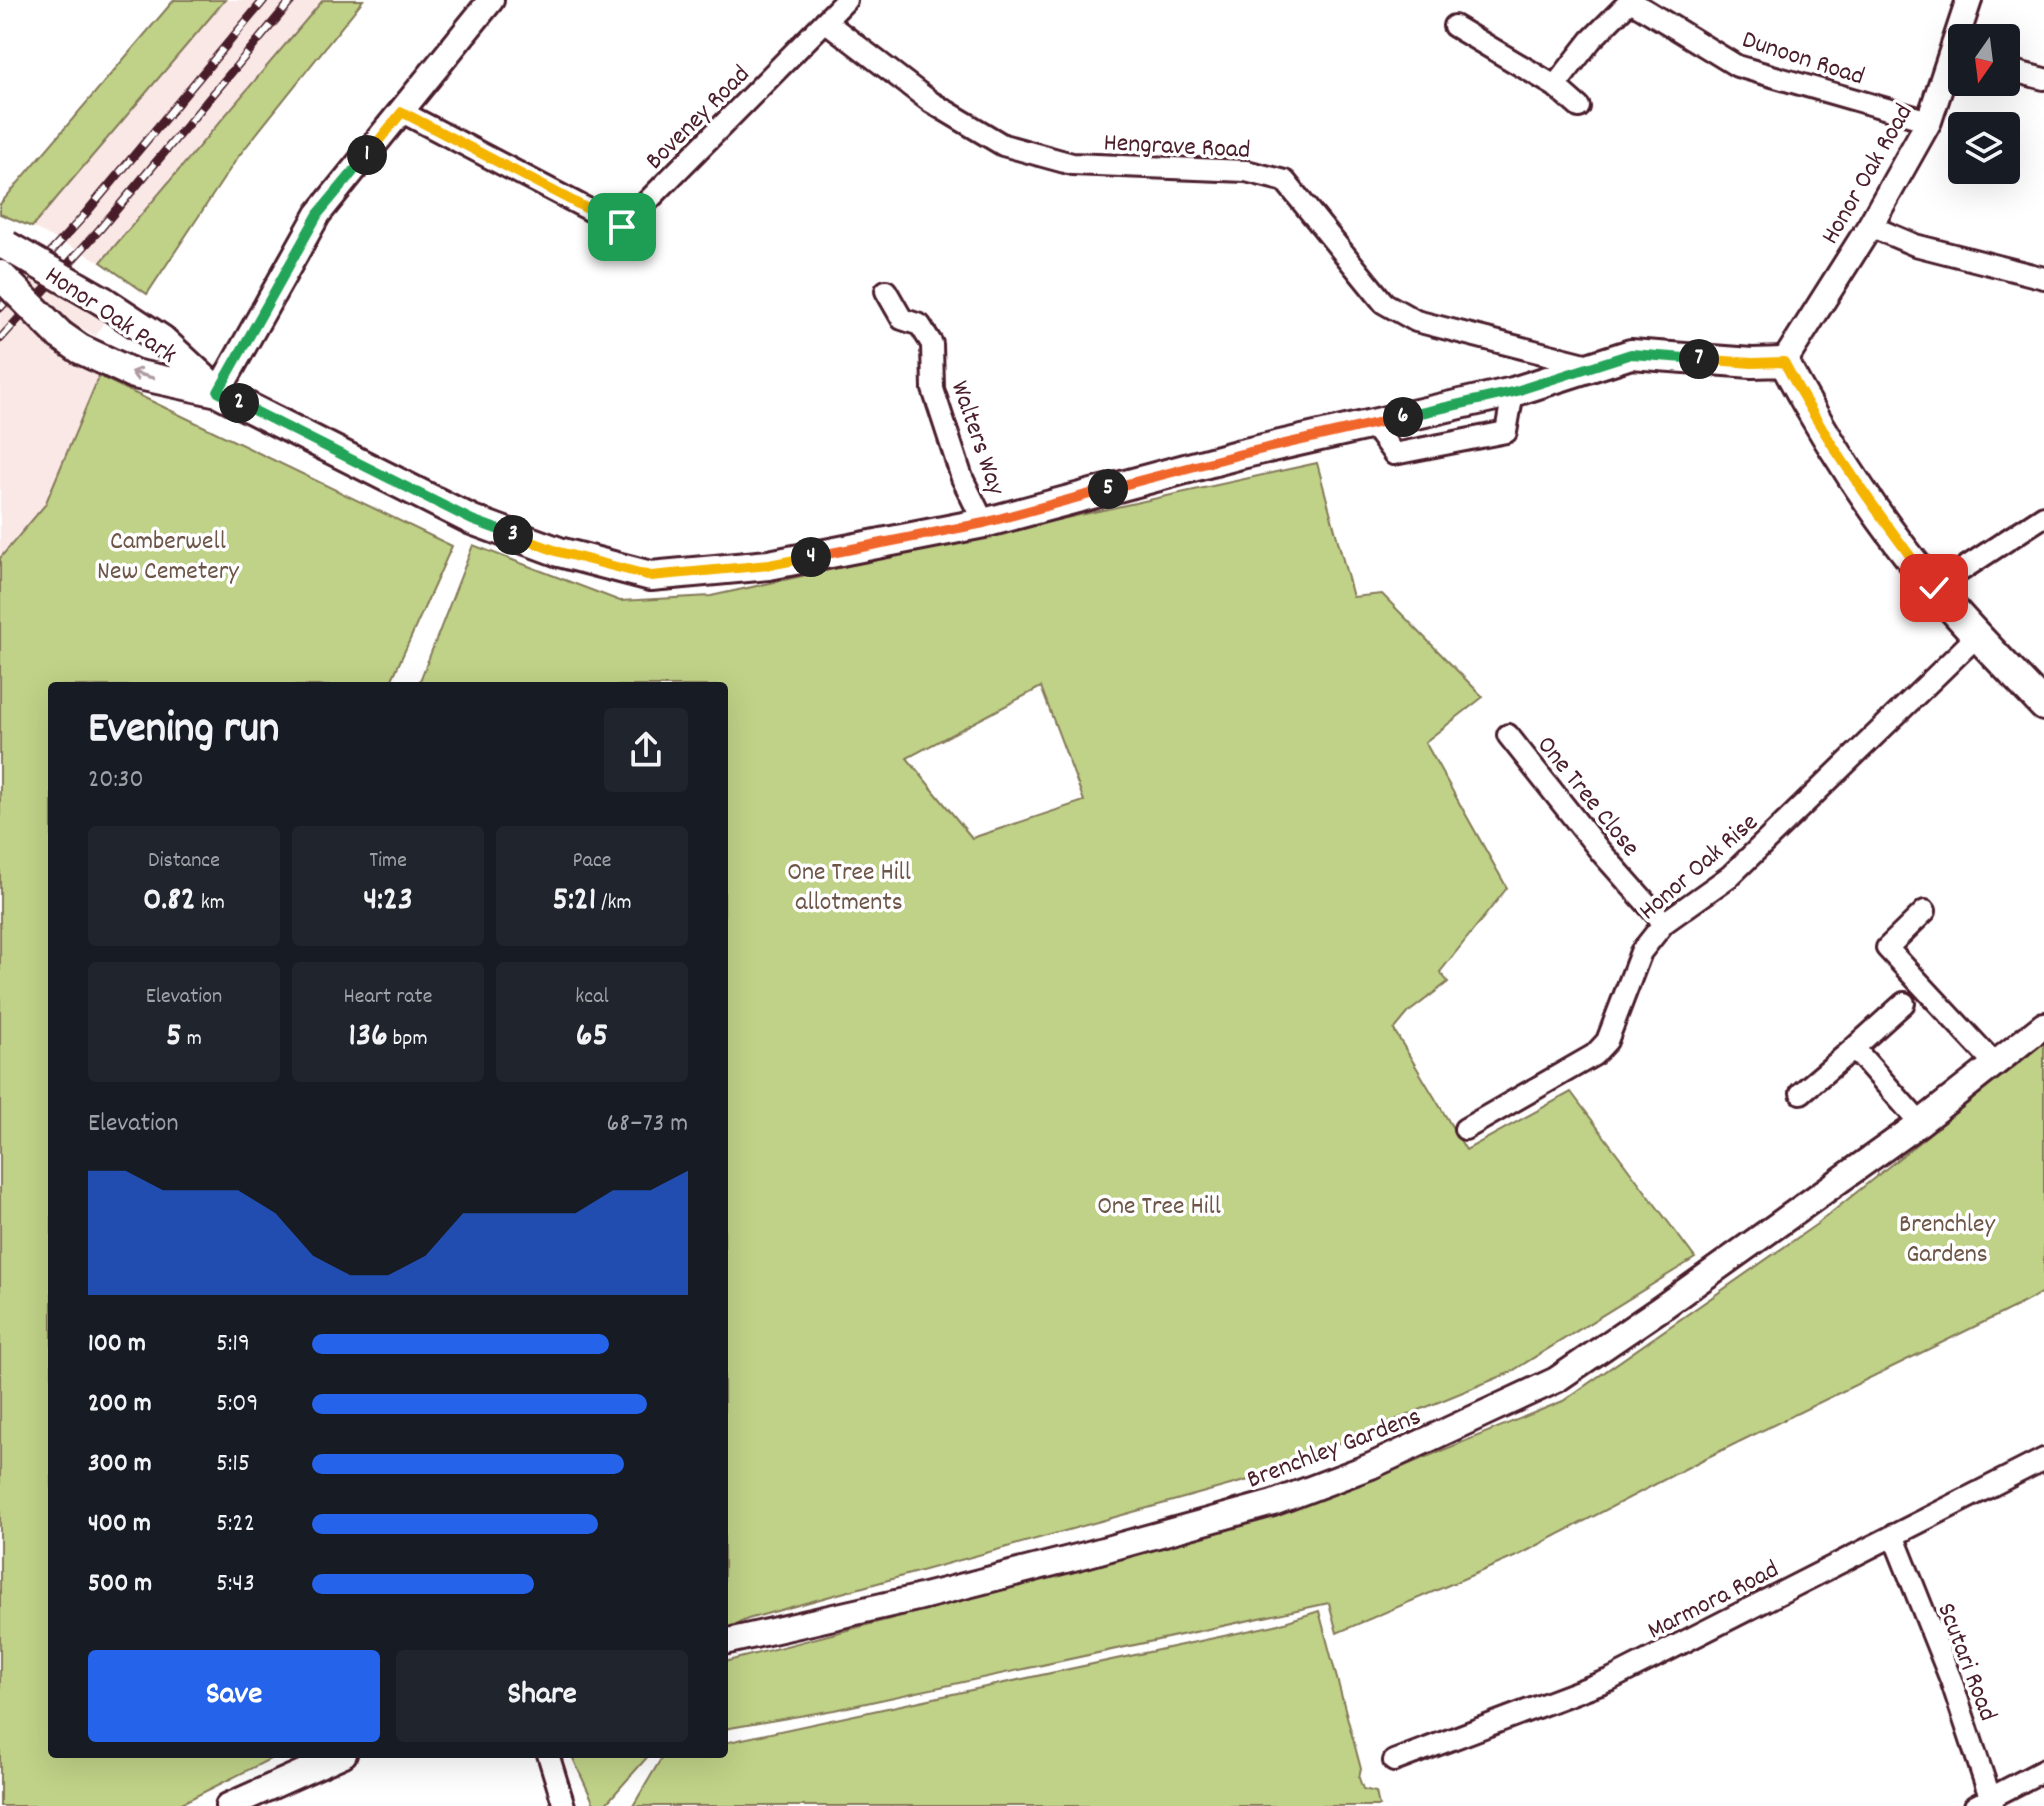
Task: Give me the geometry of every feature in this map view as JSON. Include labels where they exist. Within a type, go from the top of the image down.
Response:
[{"type":"main road","name":"Honor Oak Park","points":[[4,244],[103,301],[162,340],[218,392]]},
{"type":"main road","name":"Honor Oak Park","points":[[0,275],[60,335],[80,349],[134,374],[218,392],[472,520],[559,552],[651,576],[769,565],[984,523],[1241,454],[1513,392],[1631,354],[1752,363],[1784,362]]},
{"type":"main road","points":[[1784,362],[1815,420],[1860,490],[1934,588],[2044,706]]},
{"type":"street","points":[[218,392],[318,214],[491,0]]},
{"type":"street","name":"Boveney Road","points":[[402,112],[622,227],[846,0]]},
{"type":"street","name":"Honor Oak Road","points":[[1964,24],[1969,0]]},
{"type":"street","points":[[1555,86],[1591,40],[1630,1]]},
{"type":"street","name":"Dunoon Road","points":[[1630,1],[1737,66],[1929,121]]},
{"type":"street","name":"Hengrave Road","points":[[825,21],[931,102],[1003,145],[1072,164],[1246,171],[1285,181],[1384,303],[1416,321],[1594,366]]},
{"type":"street","points":[[1454,26],[1555,86],[1579,107]]},
{"type":"street","points":[[2020,73],[2044,79]]},
{"type":"street","name":"Honor Oak Road","points":[[1784,362],[1870,226],[1929,121],[1948,77]]},
{"type":"street","points":[[1870,226],[1915,245],[2044,278]]},
{"type":"street","name":"Walters Way","points":[[886,291],[902,319],[920,325],[932,344],[933,389],[962,478],[984,523]]},
{"type":"street","points":[[1934,588],[2044,516]]},
{"type":"street","name":"Honor Oak Rise","points":[[1465,1129],[1594,1055],[1607,1041],[1641,952],[1664,923],[1730,876],[1977,636]]},
{"type":"street","name":"One Tree Close","points":[[1508,735],[1600,851],[1664,923]]},
{"type":"street","points":[[1925,911],[1887,948],[1995,1064]]},
{"type":"street","points":[[1801,1093],[1904,1003]]},
{"type":"street","name":"Brenchley Gardens","points":[[728,1641],[917,1598],[1273,1503],[1371,1466],[1556,1380],[1920,1123],[2044,1025]]},
{"type":"street","points":[[1854,1048],[1920,1123]]},
{"type":"street","name":"Marmora Road","points":[[1394,1761],[1611,1679],[2044,1459]]},
{"type":"street","name":"Scutari Road","points":[[1893,1535],[1951,1680],[1987,1803]]},
{"type":"street","points":[[228,1806],[335,1758]]},
{"type":"street","points":[[549,1758],[564,1806]]},
{"type":"street","points":[[1987,1803],[2044,1770]]},
{"type":"shaded area","points":[[225,0],[323,0],[101,262],[32,227]]},
{"type":"shaded area","points":[[6,259],[107,316],[96,336],[49,310],[2,261]]},
{"type":"shaded area","points":[[0,291],[99,376],[45,505],[0,558]]},
{"type":"green space","points":[[174,0],[225,0],[32,227],[0,214],[0,204]]},
{"type":"green space","points":[[323,0],[363,0],[238,157],[147,294],[101,262]]},
{"type":"green space","name":"Camberwell New Cemetery","points":[[99,376],[452,546],[391,682],[48,682],[48,1758],[272,1758],[176,1806],[0,1806],[0,558],[45,505]]},
{"type":"green space","name":"One Tree Hill","points":[[1317,463],[1353,597],[1382,594],[1483,697],[1425,742],[1507,888],[1440,972],[1448,982],[1409,1012],[1394,1030],[1466,1150],[1571,1092],[1695,1258],[1509,1373],[1252,1479],[748,1619],[728,1627],[728,682],[420,682],[473,545],[620,601],[711,596]],"holes":[[[1041,687],[1084,801],[972,838],[907,758]]]},
{"type":"green space","name":"Brenchley Gardens","points":[[2044,1042],[2044,1291],[2025,1302],[1702,1460],[1519,1555],[1337,1633],[1329,1603],[834,1710],[728,1728],[728,1661],[1133,1556],[1392,1471],[1563,1401],[1817,1224]]},
{"type":"green space","points":[[1319,1611],[1361,1769],[1359,1778],[1363,1789],[1376,1792],[1379,1806],[633,1806],[661,1758],[728,1758],[728,1742],[1275,1625]]},
{"type":"green space","points":[[573,1758],[646,1758],[604,1806],[595,1806]]},
{"type":"railway","points":[[0,308],[81,219],[264,0]]},
{"type":"railway","points":[[0,339],[100,229],[292,0]]},
{"type":"route","points":[[622,227],[402,112],[318,214],[218,392],[472,520],[559,552],[651,576],[769,565],[984,523],[1241,454],[1513,392],[1631,354],[1752,363],[1784,362],[1815,420],[1860,490],[1934,588]]},
{"type":"park label","name":"One Tree Hill allotments","points":[[849,885]]}]
